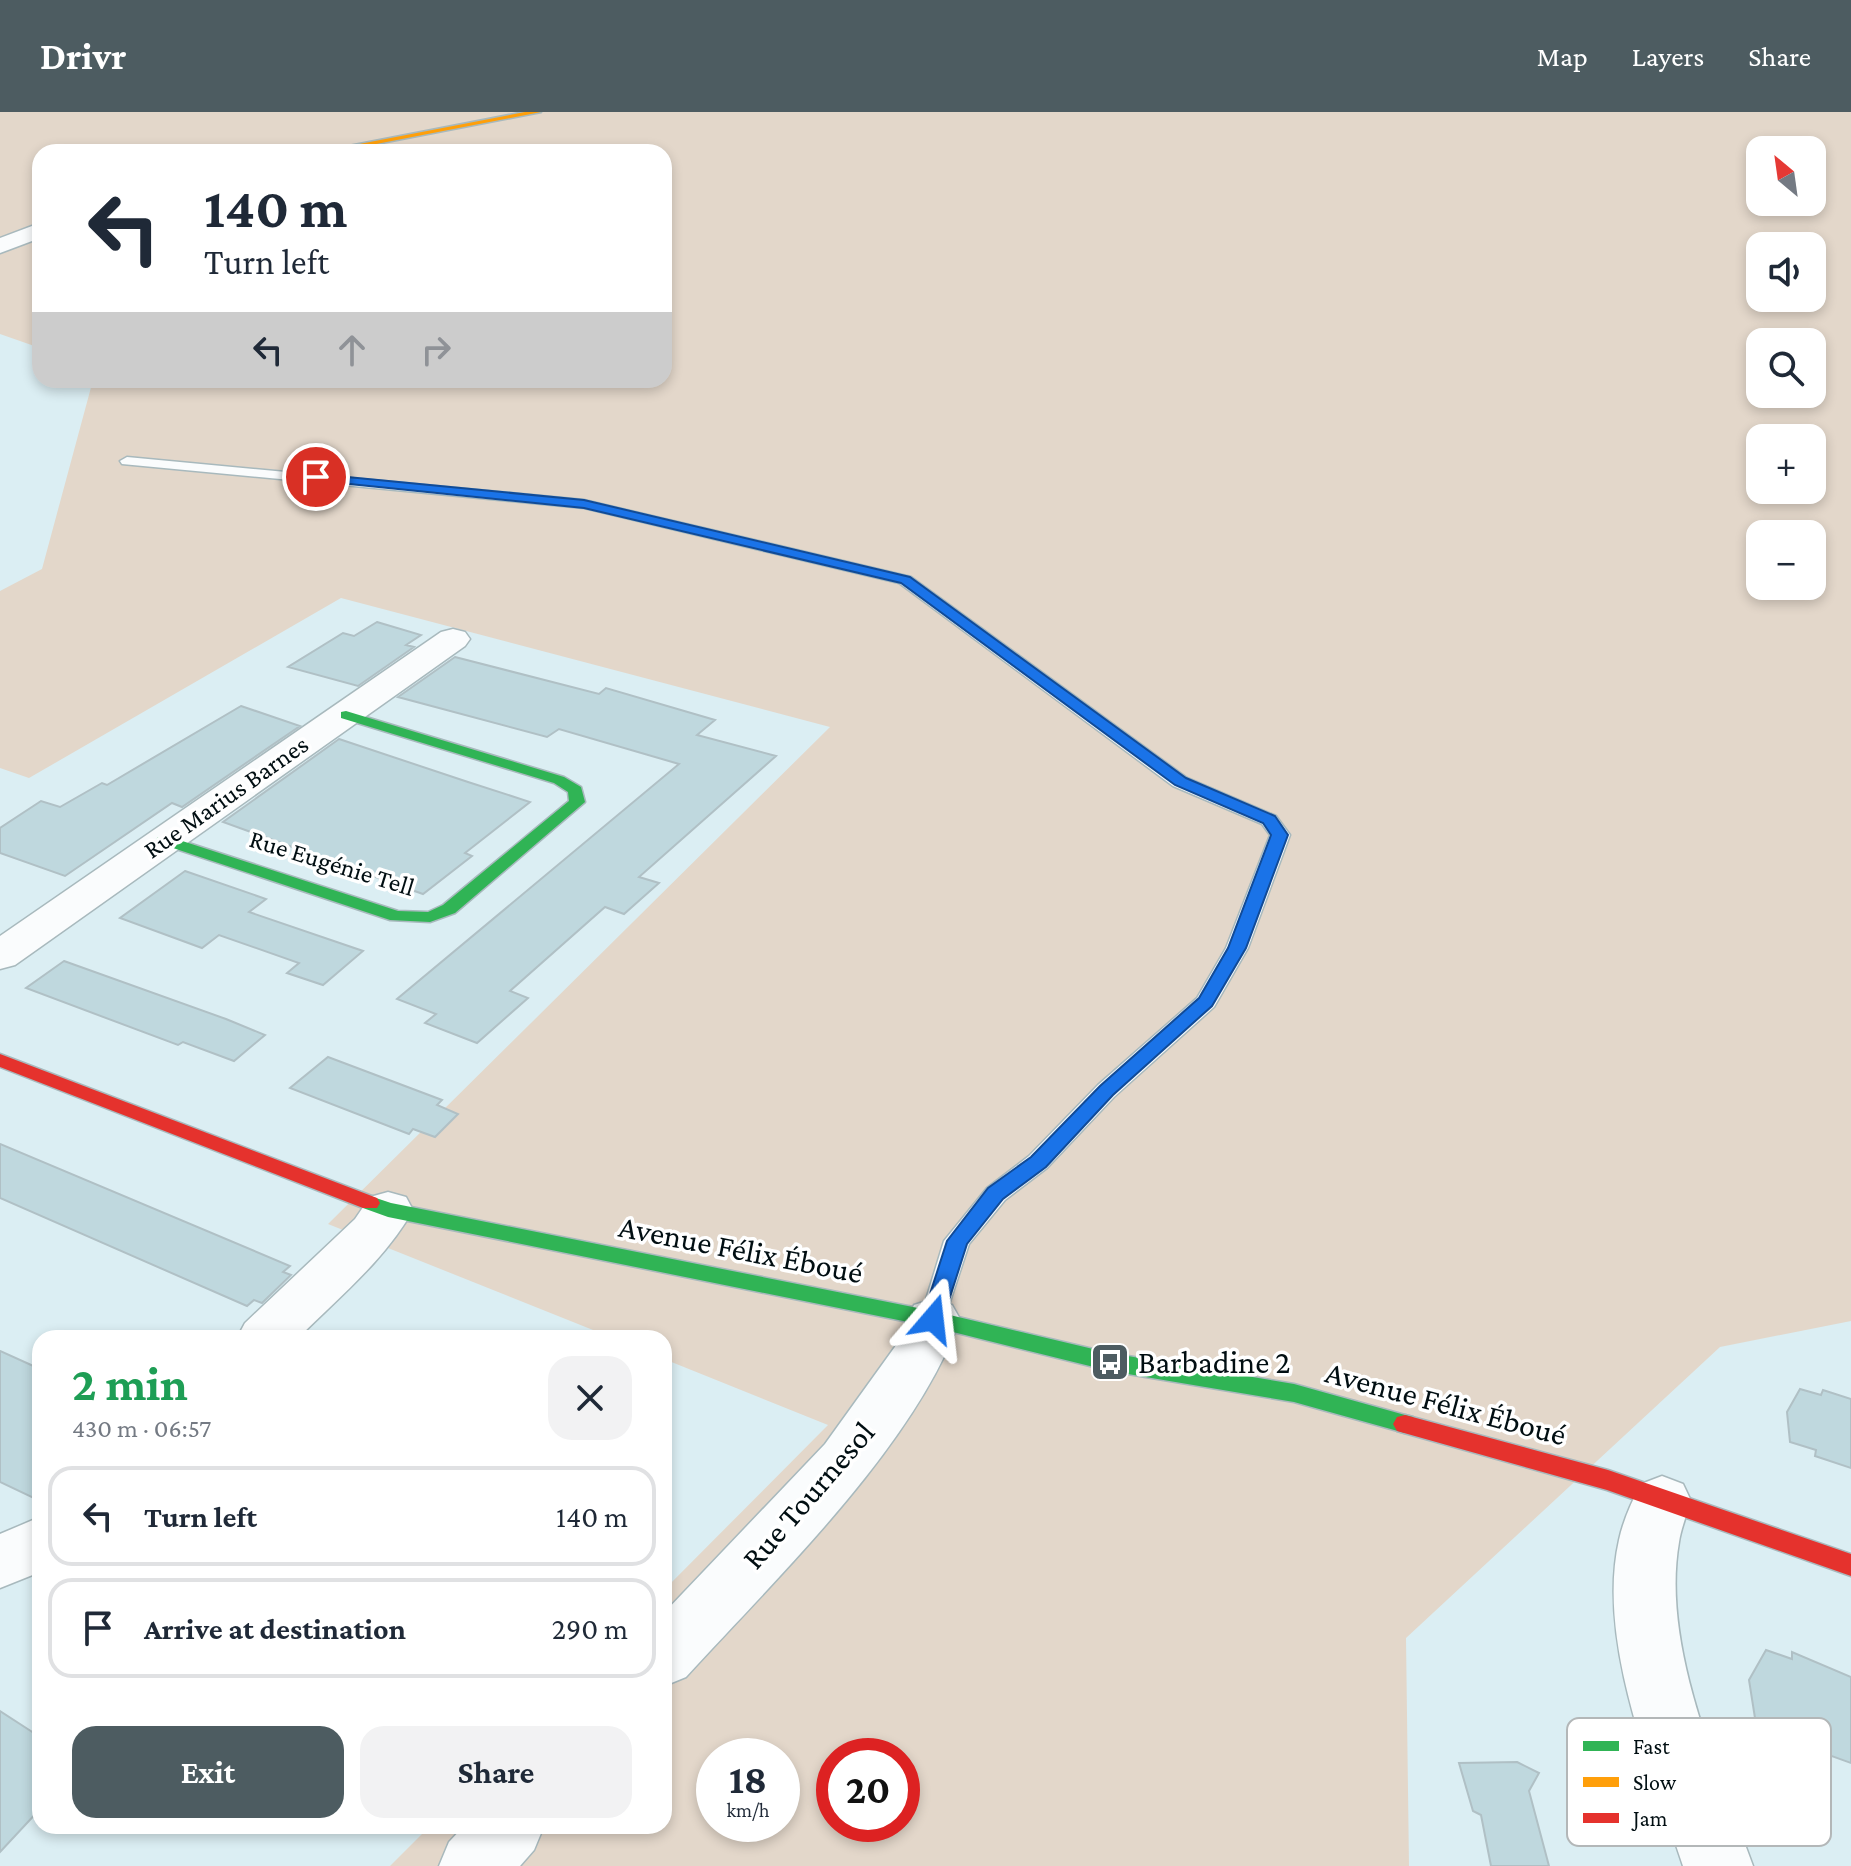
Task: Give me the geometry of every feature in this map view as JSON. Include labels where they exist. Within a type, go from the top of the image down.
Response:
[{"type":"street","points":[[365,144],[537,112]]},
{"type":"street","points":[[0,246],[32,233]]},
{"type":"street","name":"Rue Marius Barnes","points":[[0,956],[453,639]]},
{"type":"street","name":"Rue Eugénie Tell","points":[[164,840],[396,916],[430,917],[449,909],[577,802],[575,790],[559,780],[346,715]]},
{"type":"street","name":"Avenue Félix Éboué","points":[[0,1060],[388,1210],[933,1319],[1110,1362],[1294,1393],[1608,1480],[1851,1565]]},
{"type":"street","points":[[272,1330],[373,1232],[388,1210]]},
{"type":"street","name":"Rue Tournesol","points":[[672,1648],[845,1461],[921,1352],[933,1319]]},
{"type":"street","points":[[1662,1501],[1649,1525],[1643,1569],[1660,1693],[1668,1718]]},
{"type":"street","points":[[0,1562],[32,1547]]},
{"type":"street","points":[[474,1866],[503,1834]]},
{"type":"street","points":[[1711,1846],[1718,1866]]},
{"type":"lane","points":[[127,461],[584,504],[883,573],[905,580],[930,595],[1180,782],[1269,820],[1280,835],[1237,948],[1206,1002],[1106,1091],[1038,1162],[996,1194],[957,1241],[933,1319]]},
{"type":"shaded area","points":[[0,112],[1851,112],[1851,1321],[1720,1347],[1406,1638],[1409,1866],[390,1866],[422,1834],[672,1834],[672,1582],[828,1425],[672,1362],[672,1330],[593,1330],[328,1224],[830,727],[341,598],[29,778],[0,768],[0,591],[42,569],[91,388],[672,388],[672,144],[32,144],[32,345],[0,334]]},
{"type":"building","points":[[377,622],[421,635],[406,645],[414,647],[358,686],[288,667],[343,633],[354,636]]},
{"type":"building","points":[[455,657],[599,694],[606,688],[715,720],[697,735],[776,756],[639,877],[659,883],[624,914],[605,907],[510,991],[528,998],[477,1043],[425,1023],[436,1014],[397,999],[679,764],[559,729],[547,737],[398,697]]},
{"type":"building","points":[[241,706],[300,726],[182,807],[172,803],[65,876],[0,853],[0,828],[41,801],[60,807],[102,783],[107,785]]},
{"type":"building","points":[[339,739],[530,802],[465,853],[472,856],[423,894],[223,822]]},
{"type":"building","points":[[185,871],[266,899],[249,912],[363,951],[323,985],[287,973],[299,963],[219,935],[202,948],[120,918]]},
{"type":"building","points":[[64,961],[265,1035],[234,1061],[183,1042],[178,1045],[26,988]]},
{"type":"building","points":[[328,1057],[442,1100],[437,1105],[458,1114],[435,1137],[413,1129],[409,1134],[290,1088]]},
{"type":"building","points":[[0,1144],[290,1266],[283,1272],[291,1275],[262,1303],[254,1300],[247,1306],[0,1198]]},
{"type":"building","points":[[0,1351],[32,1365],[32,1497],[0,1482]]},
{"type":"building","points":[[1800,1389],[1821,1395],[1823,1390],[1851,1399],[1851,1468],[1815,1456],[1816,1450],[1790,1442],[1787,1412]]},
{"type":"building","points":[[1766,1650],[1792,1659],[1792,1652],[1851,1677],[1851,1763],[1831,1756],[1831,1718],[1755,1718],[1749,1680]]},
{"type":"building","points":[[0,1711],[32,1732],[32,1818],[0,1852]]},
{"type":"building","points":[[1517,1762],[1539,1773],[1529,1791],[1549,1866],[1491,1866],[1481,1815],[1473,1811],[1459,1763]]},
{"type":"traffic: fast","points":[[164,840],[396,916],[430,917],[449,909],[577,802],[575,790],[559,780],[346,715]]},
{"type":"traffic: fast","points":[[370,1203],[388,1210],[933,1319],[1110,1362],[1294,1393],[1405,1424]]},
{"type":"traffic: slow","points":[[365,144],[537,112]]},
{"type":"traffic: jam","points":[[0,1060],[370,1203]]},
{"type":"traffic: jam","points":[[1405,1424],[1608,1480],[1851,1565]]},
{"type":"place","name":"Barbadine 2","points":[[1110,1362]]},
{"type":"route","points":[[316,477],[584,504],[905,580],[930,595],[1180,782],[1269,820],[1280,835],[1237,948],[1206,1002],[1106,1091],[1038,1162],[996,1194],[957,1241],[933,1319]]}]
